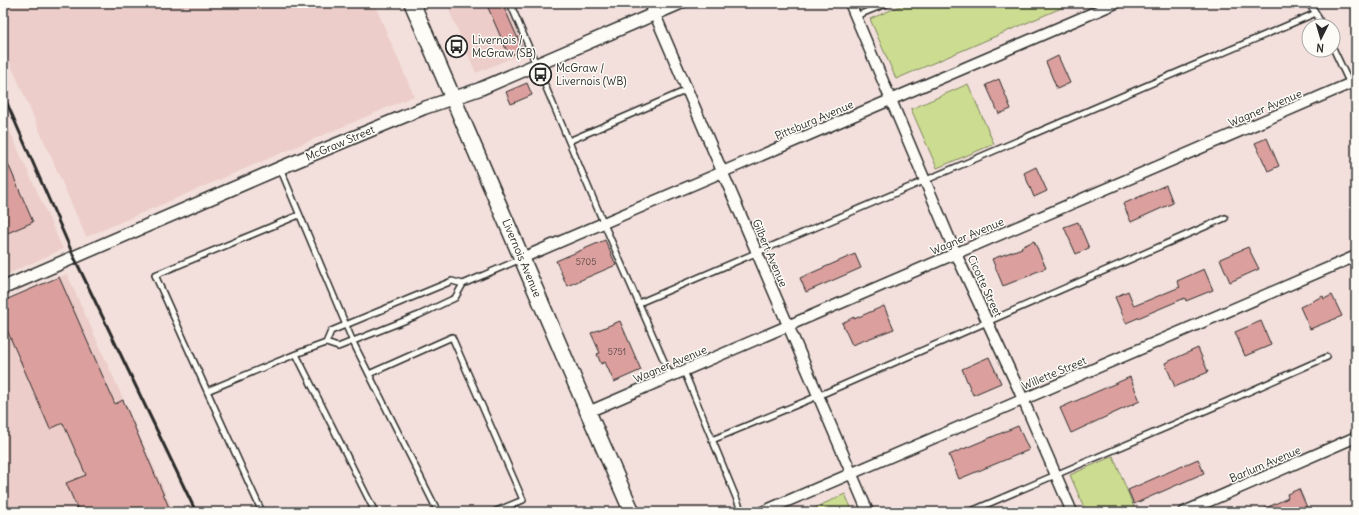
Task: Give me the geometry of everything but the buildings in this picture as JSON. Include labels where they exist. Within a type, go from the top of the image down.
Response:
[{"type":"main road","name":"Livernois Avenue","points":[[412,3],[632,512]]},
{"type":"street","name":"McGraw Street","points":[[3,288],[280,168],[424,108],[480,89],[536,65],[652,8],[680,3]]},
{"type":"street","name":"Cicotte Street","points":[[850,3],[956,254],[988,322],[1072,512]]},
{"type":"street","name":"Pittsburg Avenue","points":[[522,258],[1116,3]]},
{"type":"street","name":"Gilbert Avenue","points":[[652,8],[868,512]]},
{"type":"street","name":"Wagner Avenue","points":[[588,412],[1353,83]]},
{"type":"street","name":"Willette Street","points":[[762,512],[1356,256]]},
{"type":"street","name":"Barlum Avenue","points":[[1184,512],[1356,437]]},
{"type":"lane","points":[[510,3],[671,377]]},
{"type":"lane","points":[[856,16],[888,3]]},
{"type":"lane","points":[[1308,3],[1318,18]]},
{"type":"lane","points":[[639,303],[1316,13]]},
{"type":"lane","points":[[1339,58],[1353,83]]},
{"type":"lane","points":[[569,141],[687,90]]},
{"type":"lane","points":[[280,168],[353,342],[438,512]]},
{"type":"lane","points":[[262,512],[155,275],[299,215]]},
{"type":"lane","points":[[712,440],[818,396],[1225,218]]},
{"type":"lane","points":[[207,391],[326,343],[338,347],[419,315],[455,298],[463,284],[522,258]]},
{"type":"lane","points":[[326,343],[331,331],[452,281],[463,284]]},
{"type":"lane","points":[[369,374],[452,337],[523,500],[494,512]]},
{"type":"lane","points":[[296,354],[375,512]]},
{"type":"lane","points":[[969,512],[1327,357]]},
{"type":"lane","points":[[684,371],[742,512]]},
{"type":"shaded area","points":[[3,3],[374,3],[414,96],[86,237],[3,47]]},
{"type":"shaded area","points":[[446,3],[505,3],[526,52],[476,73]]},
{"type":"shaded area","points":[[3,116],[63,249],[3,276]]},
{"type":"shaded area","points":[[67,274],[174,512],[3,512],[3,302]]},
{"type":"green space","points":[[907,3],[1073,3],[896,79],[870,19]]},
{"type":"green space","points":[[968,84],[994,144],[937,168],[911,109]]},
{"type":"green space","points":[[1113,456],[1136,512],[1086,512],[1070,475]]},
{"type":"green space","points":[[845,494],[853,512],[810,512],[810,510]]},
{"type":"railway","points":[[3,94],[74,257],[196,512]]},
{"type":"place","name":"Livernois / McGraw (SB)","points":[[457,46]]},
{"type":"place","name":"McGraw / Livernois (WB)","points":[[540,74]]}]
